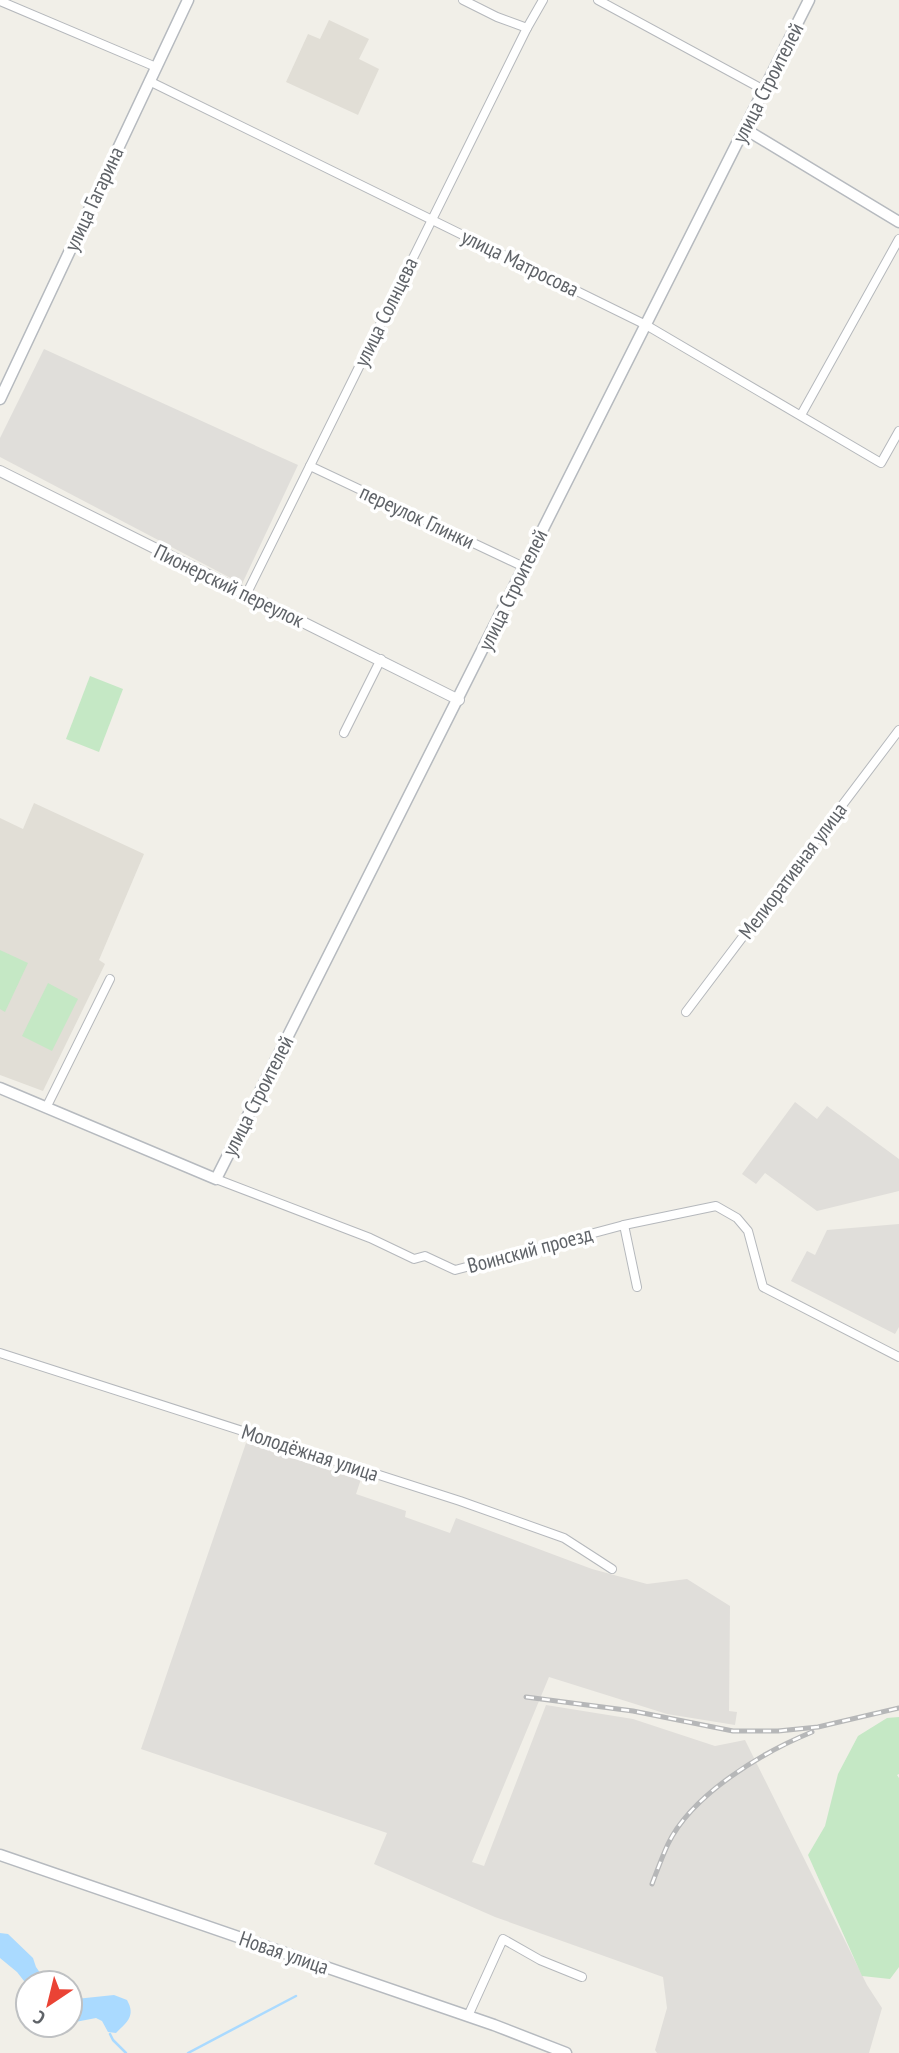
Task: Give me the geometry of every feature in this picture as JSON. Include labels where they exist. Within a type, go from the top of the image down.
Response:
[{"type":"main road","name":"улица Гагарина","points":[[0,399],[188,0]]},
{"type":"main road","name":"улица Строителей","points":[[216,1179],[809,0]]},
{"type":"main road","points":[[745,129],[899,222]]},
{"type":"main road","name":"Воинский проезд","points":[[0,1088],[216,1179]]},
{"type":"main road","name":"Новая улица","points":[[0,1855],[566,2053]]},
{"type":"street","points":[[463,0],[527,28]]},
{"type":"street","name":"улица Солнцева","points":[[246,595],[543,0]]},
{"type":"street","points":[[598,0],[764,90]]},
{"type":"street","points":[[0,1],[156,66]]},
{"type":"street","name":"улица Матросова","points":[[149,81],[646,325],[881,463],[899,431]]},
{"type":"street","points":[[801,415],[899,239]]},
{"type":"street","name":"переулок Глинки","points":[[310,466],[524,567]]},
{"type":"street","name":"Пионерский переулок","points":[[0,471],[458,699]]},
{"type":"street","points":[[344,733],[380,659]]},
{"type":"street","name":"Мелиоративная улица","points":[[686,1012],[899,730]]},
{"type":"street","points":[[46,1108],[110,979]]},
{"type":"street","name":"Воинский проезд","points":[[216,1179],[370,1238],[414,1259],[425,1256],[455,1270],[624,1224],[716,1206],[737,1218],[748,1231],[763,1287],[899,1357]]},
{"type":"street","points":[[624,1224],[636,1287]]},
{"type":"street","name":"Молодёжная улица","points":[[0,1353],[460,1501],[564,1538],[612,1569]]},
{"type":"street","points":[[468,2017],[503,1938],[540,1960],[582,1977]]},
{"type":"shaded area","points":[[329,20],[369,39],[359,59],[379,69],[358,115],[286,82],[308,34],[320,39]]},
{"type":"shaded area","points":[[44,349],[298,465],[242,584],[0,457],[0,438]]},
{"type":"shaded area","points":[[34,803],[144,854],[99,960],[105,964],[43,1091],[0,1075],[0,818],[23,829]]},
{"type":"shaded area","points":[[795,1102],[817,1119],[827,1106],[899,1159],[899,1191],[817,1211],[765,1173],[756,1184],[742,1174]]},
{"type":"shaded area","points":[[899,1224],[899,1327],[895,1334],[791,1281],[807,1251],[815,1255],[827,1230]]},
{"type":"shaded area","points":[[246,1443],[361,1479],[356,1494],[406,1511],[405,1517],[450,1533],[456,1518],[592,1569],[647,1584],[687,1579],[730,1606],[729,1711],[737,1712],[735,1725],[667,1714],[549,1677],[472,1862],[484,1866],[546,1705],[633,1719],[715,1746],[745,1740],[867,1985],[882,2008],[869,2053],[657,2053],[655,2050],[667,2008],[663,1977],[495,1917],[374,1864],[387,1833],[141,1749]]},
{"type":"green space","points":[[90,676],[123,689],[99,752],[66,739]]},
{"type":"green space","points":[[0,950],[28,963],[5,1012],[0,1009]]},
{"type":"green space","points":[[48,983],[78,999],[52,1051],[22,1036]]},
{"type":"green space","points":[[899,1717],[899,1967],[890,1979],[862,1976],[808,1855],[825,1826],[838,1774],[858,1736],[887,1718]]},
{"type":"water","points":[[0,1933],[8,1934],[33,1958],[37,1969],[14,1970],[0,1958]]},
{"type":"water","points":[[114,1995],[127,2000],[131,2010],[129,2018],[116,2033],[108,2032],[102,2021],[96,2018],[84,2020],[84,1998]]},
{"type":"waterway","points":[[188,2053],[296,1996]]},
{"type":"waterway","points":[[110,2034],[126,2053]]},
{"type":"railway","points":[[526,1697],[633,1711],[733,1731],[778,1731],[818,1727],[899,1708]]},
{"type":"railway","points":[[652,1884],[668,1844],[694,1808],[751,1763],[812,1732]]}]
